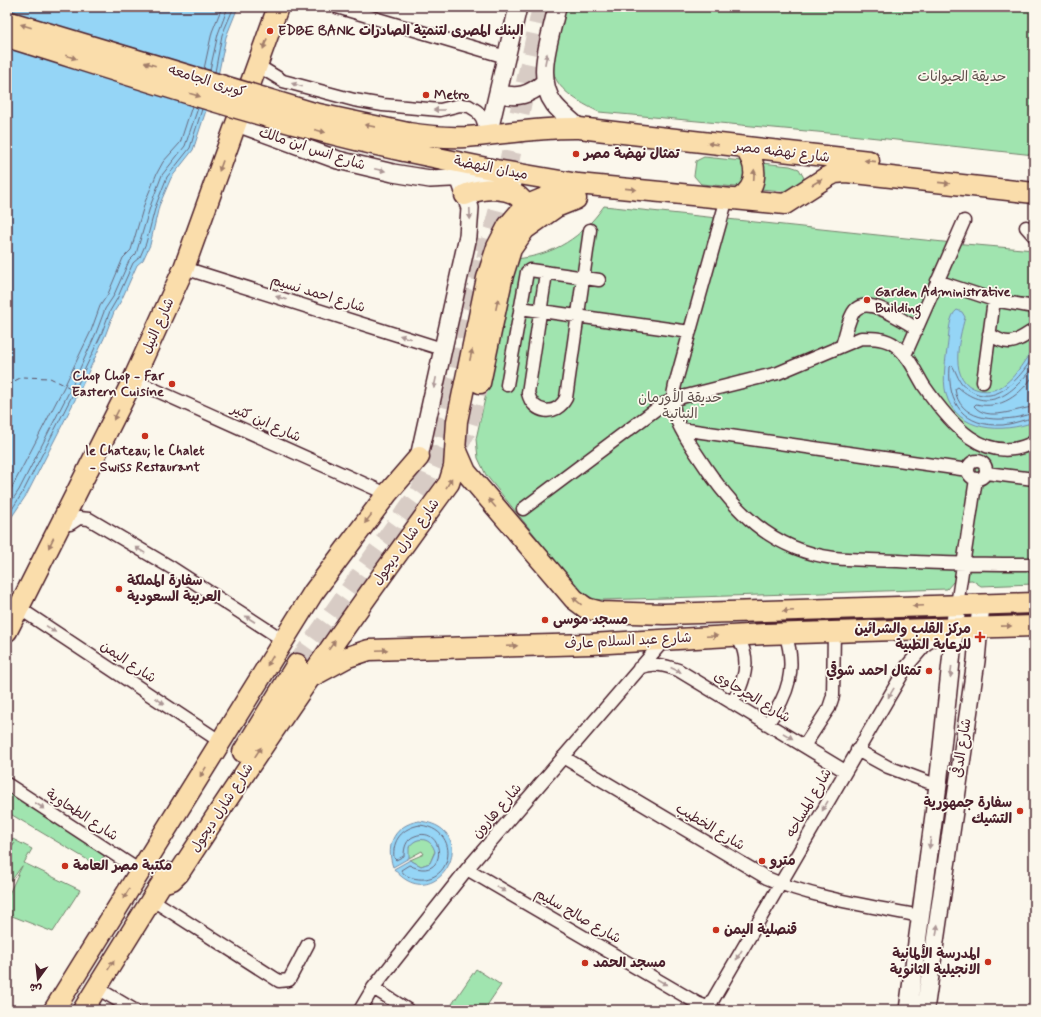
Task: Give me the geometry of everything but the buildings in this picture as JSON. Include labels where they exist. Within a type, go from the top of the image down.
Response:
[{"type":"main road","name":"شارع النيل","points":[[7,631],[133,380],[184,268],[278,7]]},
{"type":"main road","name":"كوبرى الجامعه","points":[[7,21],[406,142]]},
{"type":"main road","name":"كوبرى الجامعه","points":[[7,37],[222,103],[342,137],[406,142]]},
{"type":"main road","name":"شارع نهضه مصر","points":[[529,129],[579,128],[744,148],[1034,178]]},
{"type":"main road","name":"ميدان النهضة","points":[[406,142],[444,137],[488,135],[529,129]]},
{"type":"main road","name":"ميدان النهضة","points":[[406,142],[496,170],[578,184]]},
{"type":"main road","points":[[733,199],[750,189],[755,174],[752,159],[744,148]]},
{"type":"main road","name":"شارع نهضه مصر","points":[[578,184],[785,204],[821,180],[835,173],[846,172],[1034,192]]},
{"type":"main road","name":"شارع شارل ديجول","points":[[82,1010],[157,891],[303,671],[449,483],[454,467],[457,421],[493,258],[508,226],[525,206],[578,184]]},
{"type":"main road","points":[[462,186],[472,191],[483,189],[507,192],[518,196],[525,206]]},
{"type":"main road","points":[[480,383],[503,275],[511,249],[525,229],[556,207],[605,186]]},
{"type":"main road","name":"شارع عبد السلام عارف","points":[[455,446],[458,457],[466,472],[580,604],[601,612],[664,614],[1034,603]]},
{"type":"main road","points":[[54,1010],[313,593],[387,494],[419,457]]},
{"type":"main road","points":[[664,614],[666,638]]},
{"type":"main road","name":"شارع عبد السلام عارف","points":[[303,671],[369,650],[591,644],[666,638],[834,631],[1034,626]]},
{"type":"street","points":[[337,7],[506,57]]},
{"type":"street","points":[[488,135],[518,7]]},
{"type":"street","points":[[557,7],[544,69],[545,82],[554,104],[579,128]]},
{"type":"street","points":[[257,64],[283,81],[354,100],[411,108],[440,110],[455,106],[469,106],[477,111],[482,118],[488,135]]},
{"type":"street","points":[[498,93],[521,97],[532,92],[545,82]]},
{"type":"street","name":"شارع انس ابن مالك","points":[[237,123],[338,160],[365,167],[462,186],[478,178],[541,185],[578,184]]},
{"type":"street","points":[[419,457],[468,236],[470,208],[462,186]]},
{"type":"street","points":[[733,199],[690,332],[672,400],[674,416],[681,430],[728,498],[753,523],[783,542],[817,554],[834,558],[963,565],[1034,564]]},
{"type":"street","points":[[905,355],[964,221]]},
{"type":"street","points":[[546,272],[528,393],[532,404],[537,408],[548,412],[559,408],[566,398],[590,230]]},
{"type":"street","name":"شارع احمد نسيم","points":[[184,268],[442,349]]},
{"type":"street","points":[[507,385],[526,272],[529,270],[599,280]]},
{"type":"street","points":[[937,281],[994,300],[1034,307]]},
{"type":"street","points":[[983,382],[994,300]]},
{"type":"street","points":[[842,345],[854,311],[863,305],[879,307],[916,328]]},
{"type":"street","points":[[520,308],[690,332]]},
{"type":"street","points":[[989,334],[1003,342],[1009,343],[1014,342],[1034,330]]},
{"type":"street","points":[[523,509],[654,410],[672,400],[772,375],[861,338],[873,338],[896,345],[905,355],[943,410],[959,429],[978,443],[994,448],[1011,450],[1034,442]]},
{"type":"street","name":"شارع ابن كثير","points":[[133,380],[387,494]]},
{"type":"street","points":[[681,430],[977,474],[1034,479]]},
{"type":"street","points":[[957,605],[977,474],[985,464],[977,461],[978,443]]},
{"type":"street","points":[[64,516],[70,524],[79,518],[89,520],[172,568],[283,640]]},
{"type":"street","name":"شارع الدقى","points":[[925,1010],[976,661],[981,604]]},
{"type":"street","name":"شارع الدقى","points":[[908,1010],[938,785],[956,628],[957,605]]},
{"type":"street","name":"شارع اليمن","points":[[19,608],[221,742]]},
{"type":"street","name":"شارع المساحه","points":[[710,1009],[857,750],[912,658],[933,639],[956,628]]},
{"type":"street","points":[[804,746],[829,708],[833,696],[834,631]]},
{"type":"street","points":[[768,724],[782,702],[787,690],[791,670],[791,650],[785,633]]},
{"type":"street","points":[[732,703],[742,686],[744,675],[744,652],[736,635]]},
{"type":"street","name":"شارع هارون","points":[[360,1010],[373,988],[467,869],[666,638]]},
{"type":"street","name":"شارع الجرجاوى","points":[[639,668],[646,664],[668,666],[845,771]]},
{"type":"street","points":[[857,750],[894,769],[928,782]]},
{"type":"street","name":"شارع الخطيب","points":[[563,757],[767,878],[780,884],[804,891],[920,916]]},
{"type":"street","name":"شارع الطحاوية","points":[[7,784],[140,871]]},
{"type":"street","name":"شارع صالح سليم","points":[[467,869],[697,1003],[710,1009]]},
{"type":"street","points":[[157,891],[279,981],[289,980],[308,944]]},
{"type":"street","points":[[97,988],[134,1010]]},
{"type":"street","points":[[373,988],[408,1010]]},
{"type":"green space","name":"حديقة الحيوانات","points":[[563,7],[1034,7],[1034,155],[850,135],[599,112],[565,91],[557,81],[553,70],[552,58],[554,44]]},
{"type":"green space","points":[[704,157],[790,166],[799,169],[804,178],[803,187],[795,192],[701,184],[694,176],[696,161]]},
{"type":"green space","name":"حديقة الأورمان النباتية","points":[[604,206],[953,243],[1034,250],[1034,584],[981,586],[972,580],[954,581],[947,589],[602,600],[594,599],[580,591],[486,475],[478,458],[476,439],[516,259],[543,253],[566,243],[586,227]]},
{"type":"green space","points":[[7,789],[107,851],[98,866],[7,812]]},
{"type":"green space","points":[[7,836],[32,849],[24,863],[80,890],[53,932],[7,914],[7,898],[22,866],[11,881],[7,879],[7,854],[15,843],[7,851]]},
{"type":"green space","points":[[420,839],[430,842],[435,851],[430,863],[421,866],[410,860],[424,854],[422,851],[409,858],[408,855],[411,844]]},
{"type":"green space","points":[[476,969],[501,985],[484,1010],[448,1010]]},
{"type":"water","points":[[7,7],[238,7],[226,37],[219,71],[193,150],[171,178],[159,206],[150,245],[143,260],[137,265],[121,301],[114,312],[105,336],[79,392],[27,494],[7,524]]},
{"type":"water","points":[[957,310],[962,312],[965,317],[958,348],[959,369],[962,378],[969,386],[983,391],[990,391],[999,388],[1014,376],[1034,348],[1034,422],[1009,428],[982,427],[971,423],[960,416],[952,407],[946,394],[944,375],[950,324],[954,312]]},
{"type":"water","points":[[419,821],[439,827],[450,839],[452,853],[448,867],[438,878],[425,884],[410,882],[394,869],[410,860],[421,866],[430,863],[435,852],[428,841],[420,840],[412,843],[409,847],[409,858],[393,867],[390,851],[391,843],[398,831],[411,823]]},
{"type":"ferry route","points":[[7,385],[22,377],[50,378],[79,392]]},
{"type":"tunnel","points":[[486,259],[500,205],[542,7]]},
{"type":"tunnel","points":[[443,396],[479,238]]},
{"type":"tunnel","points":[[297,664],[420,492],[440,445],[456,382]]},
{"type":"tunnel","points":[[456,450],[465,433],[480,383]]},
{"type":"place","name":"EDBE BANK البنك المصرى لتنمية الصادرات","points":[[270,31]]},
{"type":"place","name":"Metro","points":[[426,95]]},
{"type":"place","name":"تمثال نهضة مصر","points":[[576,154]]},
{"type":"place","name":"Garden Administrative Building","points":[[867,300]]},
{"type":"place","name":"Chop Chop - Far Eastern Cuisine","points":[[172,384]]},
{"type":"place","name":"le Chateau; le Chalet - Swiss Restaurant","points":[[145,436]]},
{"type":"place","name":"سفارة المملكة العربية السعودية","points":[[119,589]]},
{"type":"place","name":"مسجد موسى","points":[[545,620]]},
{"type":"place","name":"مركز القلب والشرائين للرعاية الطبية","points":[[980,637]]},
{"type":"place","name":"تمثال احمد شوقي","points":[[929,671]]},
{"type":"place","name":"سفارة جمهورية التشيك","points":[[1020,811]]},
{"type":"place","name":"مترو","points":[[762,861]]},
{"type":"place","name":"مكتبة مصر العامة","points":[[65,866]]},
{"type":"place","name":"قنصلية اليمن","points":[[716,930]]},
{"type":"place","name":"المدرسة الألمانية الانجيلية الثانوية","points":[[988,962]]},
{"type":"place","name":"مسجد الحمد","points":[[585,963]]}]
